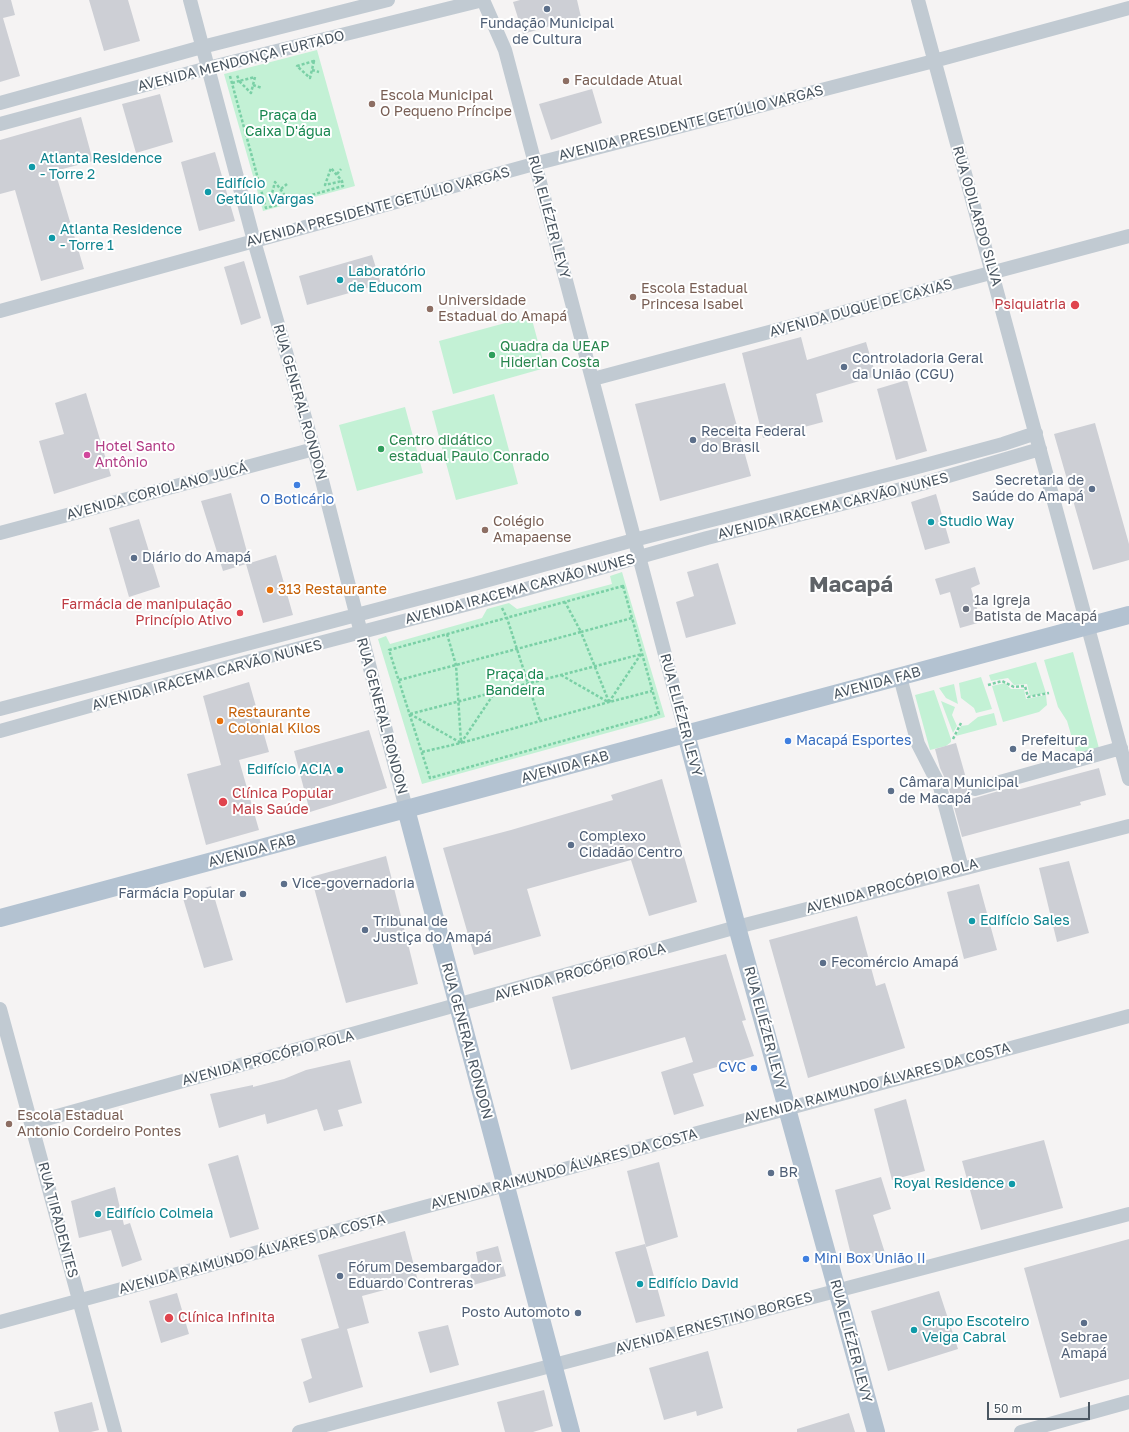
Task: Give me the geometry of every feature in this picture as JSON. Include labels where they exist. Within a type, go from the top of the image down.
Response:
[{"type":"main road","name":"AVENIDA FAB","points":[[0,918],[1129,616]]},
{"type":"main road","name":"RUA ELIÉZER LEVY","points":[[686,734],[737,927],[876,1432]]},
{"type":"main road","name":"RUA GENERAL RONDON","points":[[406,809],[570,1432]]},
{"type":"street","name":"RUA GENERAL RONDON","points":[[190,0],[254,241],[314,449],[406,809]]},
{"type":"street","name":"AVENIDA MENDONÇA FURTADO","points":[[0,103],[202,47],[388,0]]},
{"type":"street","name":"AVENIDA MENDONÇA FURTADO","points":[[0,124],[208,68],[483,0]]},
{"type":"street","name":"RUA ELIÉZER LEVY","points":[[483,0],[505,50],[686,734]]},
{"type":"street","name":"RUA ODILARDO SILVA","points":[[918,0],[1129,779]]},
{"type":"street","name":"AVENIDA PRESIDENTE GETÚLIO VARGAS","points":[[0,311],[534,164],[934,61],[1129,8]]},
{"type":"street","points":[[340,13],[347,34]]},
{"type":"street","name":"AVENIDA DUQUE DE CAXIAS","points":[[593,379],[1129,236]]},
{"type":"street","name":"AVENIDA IRACEMA CARVÃO NUNES","points":[[0,709],[474,584],[634,540],[914,468],[1003,444],[1036,433]]},
{"type":"street","name":"AVENIDA IRACEMA CARVÃO NUNES","points":[[0,731],[243,663],[479,602],[790,516],[921,484],[1040,448]]},
{"type":"street","name":"AVENIDA CORIOLANO JUCÁ","points":[[0,533],[314,449]]},
{"type":"street","points":[[517,572],[522,590]]},
{"type":"street","points":[[474,584],[479,602]]},
{"type":"street","points":[[238,645],[243,663]]},
{"type":"street","points":[[900,677],[918,744],[940,787],[962,868]]},
{"type":"street","points":[[975,789],[1121,748]]},
{"type":"street","name":"AVENIDA PROCÓPIO ROLA","points":[[32,1124],[737,927],[1129,826]]},
{"type":"street","name":"RUA TIRADENTES","points":[[0,1008],[115,1432]]},
{"type":"street","name":"AVENIDA RAIMUNDO ÁLVARES DA COSTA","points":[[0,1322],[787,1107],[1129,1016]]},
{"type":"street","name":"AVENIDA ERNESTINO BORGES","points":[[299,1432],[1129,1214]]},
{"type":"street","points":[[1021,1432],[1129,1402]]},
{"type":"path","points":[[314,61],[312,70],[310,78],[297,66],[314,61]]},
{"type":"path","points":[[312,70],[319,72]]},
{"type":"path","points":[[241,71],[229,74],[266,208],[271,206],[327,191],[343,186],[342,181],[331,168],[325,184],[327,191]]},
{"type":"path","points":[[232,83],[239,81],[255,77],[251,93],[239,81],[236,72]]},
{"type":"path","points":[[252,86],[262,88]]},
{"type":"path","points":[[337,174],[342,169]]},
{"type":"path","points":[[325,184],[342,181]]},
{"type":"path","points":[[271,206],[270,201],[276,182],[286,197],[287,202]]},
{"type":"path","points":[[281,189],[287,184]]},
{"type":"path","points":[[264,203],[286,197]]},
{"type":"path","points":[[623,586],[658,714],[430,778],[389,650],[565,602],[623,586]]},
{"type":"path","points":[[565,602],[581,632],[609,702]]},
{"type":"path","points":[[501,606],[540,721]]},
{"type":"path","points":[[399,680],[632,618]]},
{"type":"path","points":[[447,634],[456,665],[461,743]]},
{"type":"path","points":[[410,714],[642,654]]},
{"type":"path","points":[[609,702],[642,654]]},
{"type":"path","points":[[560,675],[609,702]]},
{"type":"path","points":[[988,685],[1002,681],[1014,687],[1025,686],[1028,697],[1049,693]]},
{"type":"path","points":[[422,752],[461,743],[652,691]]},
{"type":"path","points":[[461,743],[495,692]]},
{"type":"path","points":[[410,714],[461,743]]},
{"type":"path","points":[[953,739],[961,723]]},
{"type":"green space","name":"Praça da Caixa D'água","points":[[317,50],[355,186],[263,211],[224,74]]},
{"type":"green space","name":"Quadra da UEAP Hiderlan Costa","points":[[531,316],[545,368],[453,394],[439,341]]},
{"type":"green space","points":[[494,394],[518,484],[456,500],[432,411]]},
{"type":"green space","name":"Centro didático estadual Paulo Conrado","points":[[405,407],[423,473],[357,491],[339,425]]},
{"type":"green space","name":"Praça da Bandeira","points":[[622,572],[665,717],[422,784],[378,639],[386,636],[390,644],[482,618],[487,609],[509,603],[517,609],[612,584],[610,576]]},
{"type":"green space","points":[[1073,652],[1100,752],[1078,758],[1067,721],[1058,707],[1044,660]]},
{"type":"green space","points":[[1036,662],[1046,693],[1030,696],[1027,684],[1014,685],[1008,678],[991,681],[989,675]]},
{"type":"green space","points":[[981,677],[992,709],[976,713],[974,708],[961,698],[959,683]]},
{"type":"green space","points":[[1005,683],[1011,689],[1024,689],[1026,699],[1046,695],[1047,705],[1039,712],[1003,722],[992,686]]},
{"type":"green space","points":[[954,684],[958,704],[946,698],[939,688]]},
{"type":"green space","points":[[934,690],[951,742],[946,746],[930,750],[915,695]]},
{"type":"green space","points":[[941,701],[955,707],[952,715],[957,726],[953,733]]},
{"type":"green space","points":[[994,713],[997,725],[956,736],[961,726],[968,725],[978,717]]},
{"type":"building","points":[[0,0],[11,0],[15,15],[3,18],[20,76],[0,82]]},
{"type":"building","points":[[89,0],[128,0],[140,41],[104,51]]},
{"type":"building","name":"Fundação Municipal de Cultura","points":[[520,0],[577,0],[581,17],[523,34],[513,2]]},
{"type":"building","points":[[592,89],[602,123],[551,140],[539,104]]},
{"type":"building","points":[[160,94],[173,142],[136,153],[122,104]]},
{"type":"building","points":[[81,117],[93,161],[55,171],[84,269],[41,281],[15,190],[0,194],[0,140]]},
{"type":"building","name":"Edifício Getúlio Vargas","points":[[215,152],[235,221],[199,231],[181,162]]},
{"type":"building","name":"Laboratório de Educom","points":[[372,255],[381,284],[307,305],[299,276]]},
{"type":"building","points":[[244,261],[261,318],[241,325],[224,267]]},
{"type":"building","points":[[801,337],[807,360],[866,342],[876,376],[816,394],[823,422],[763,438],[742,353]]},
{"type":"building","points":[[907,380],[927,451],[896,460],[877,389]]},
{"type":"building","name":"Receita Federal do Brasil","points":[[725,383],[751,476],[660,501],[635,404]]},
{"type":"building","name":"Hotel Santo Antônio","points":[[86,393],[111,476],[54,494],[39,441],[64,434],[55,403]]},
{"type":"building","name":"Secretaria de Saúde do Amapá","points":[[1095,423],[1129,544],[1129,560],[1093,570],[1054,434]]},
{"type":"building","points":[[231,493],[250,563],[276,555],[293,615],[263,623],[246,564],[223,571],[201,501]]},
{"type":"building","name":"Studio Way","points":[[936,494],[950,543],[925,550],[911,502]]},
{"type":"building","name":"Diário do Amapá","points":[[139,519],[160,587],[129,597],[109,528]]},
{"type":"building","points":[[718,563],[736,624],[686,638],[676,602],[694,596],[687,572]]},
{"type":"building","name":"1a Igreja Batista de Macapá","points":[[975,567],[980,584],[971,588],[981,622],[960,628],[950,592],[940,595],[935,579]]},
{"type":"building","points":[[249,682],[269,752],[239,760],[259,830],[206,845],[187,774],[221,765],[203,696]]},
{"type":"building","name":"Edifício ACIA","points":[[369,730],[387,788],[310,812],[294,751]]},
{"type":"building","points":[[956,743],[968,785],[967,791],[971,799],[1016,786],[1017,790],[1099,768],[1106,795],[1080,802],[1081,805],[962,837],[948,785],[940,768],[935,749]]},
{"type":"building","points":[[662,779],[697,902],[649,916],[631,860],[527,889],[541,936],[474,955],[443,848],[613,800],[611,795]]},
{"type":"building","name":"Tribunal de Justiça do Amapá","points":[[386,856],[418,984],[346,1003],[311,877]]},
{"type":"building","points":[[1069,861],[1089,933],[1057,942],[1039,868]]},
{"type":"building","name":"Edifício Sales","points":[[979,884],[997,950],[964,959],[947,892]]},
{"type":"building","points":[[211,886],[233,960],[204,968],[182,895]]},
{"type":"building","points":[[857,916],[876,986],[885,983],[905,1048],[808,1078],[769,940]]},
{"type":"building","points":[[726,954],[746,1020],[742,1021],[754,1056],[693,1074],[704,1106],[674,1115],[661,1072],[693,1062],[685,1037],[571,1070],[552,997]]},
{"type":"building","points":[[350,1060],[362,1103],[338,1110],[343,1126],[324,1131],[317,1109],[267,1124],[265,1114],[219,1128],[210,1094],[253,1085],[253,1087],[284,1079],[306,1070]]},
{"type":"building","points":[[906,1099],[925,1171],[892,1180],[874,1109]]},
{"type":"building","name":"Royal Residence","points":[[1044,1140],[1063,1208],[981,1230],[962,1161]]},
{"type":"building","points":[[238,1155],[259,1229],[230,1238],[208,1164]]},
{"type":"building","points":[[659,1162],[678,1237],[646,1247],[627,1171]]},
{"type":"building","points":[[881,1177],[891,1209],[873,1215],[885,1253],[853,1263],[835,1190]]},
{"type":"building","name":"Edifício Colmeia","points":[[115,1187],[124,1225],[130,1223],[142,1260],[122,1267],[111,1230],[79,1238],[71,1201]]},
{"type":"building","points":[[405,1231],[418,1281],[362,1296],[369,1323],[347,1329],[363,1387],[309,1403],[303,1382],[312,1378],[301,1339],[339,1328],[318,1255]]},
{"type":"building","name":"Sebrae Amapá","points":[[1129,1239],[1129,1379],[1060,1398],[1024,1268]]},
{"type":"building","name":"Edifício David","points":[[645,1244],[665,1316],[636,1323],[615,1252]]},
{"type":"building","points":[[498,1246],[506,1276],[473,1285],[469,1271],[479,1268],[476,1252]]},
{"type":"building","name":"Grupo Escoteiro Veiga Cabral","points":[[939,1291],[958,1349],[888,1371],[871,1311]]},
{"type":"building","name":"Clínica Infinita","points":[[177,1293],[189,1334],[161,1343],[149,1301]]},
{"type":"building","points":[[448,1325],[459,1365],[430,1373],[418,1332]]},
{"type":"building","points":[[708,1351],[723,1408],[697,1416],[696,1411],[664,1420],[649,1368]]},
{"type":"building","points":[[544,1390],[553,1426],[533,1432],[505,1432],[497,1402]]},
{"type":"building","points":[[92,1402],[99,1430],[91,1432],[59,1432],[54,1412]]},
{"type":"building","points":[[849,1413],[855,1432],[797,1432],[797,1429]]},
{"type":"place","name":"Fundação Municipal de Cultura","points":[[547,9]]},
{"type":"place","name":"Faculdade Atual","points":[[566,81]]},
{"type":"place","name":"Escola Municipal O Pequeno Príncipe","points":[[372,104]]},
{"type":"place","name":"Atlanta Residence - Torre 2","points":[[32,167]]},
{"type":"place","name":"Edifício Getúlio Vargas","points":[[208,192]]},
{"type":"place","name":"Atlanta Residence - Torre 1","points":[[52,238]]},
{"type":"place","name":"Laboratório de Educom","points":[[340,280]]},
{"type":"place","name":"Escola Estadual Princesa Isabel","points":[[633,297]]},
{"type":"place","name":"Psiquiatria","points":[[1075,305]]},
{"type":"place","name":"Universidade Estadual do Amapá","points":[[430,309]]},
{"type":"place","name":"Quadra da UEAP Hiderlan Costa","points":[[492,355]]},
{"type":"place","name":"Controladoria Geral da União (CGU)","points":[[844,367]]},
{"type":"place","name":"Receita Federal do Brasil","points":[[693,440]]},
{"type":"place","name":"Centro didático estadual Paulo Conrado","points":[[381,449]]},
{"type":"place","name":"Hotel Santo Antônio","points":[[87,455]]},
{"type":"place","name":"O Boticário","points":[[297,485]]},
{"type":"place","name":"Secretaria de Saúde do Amapá","points":[[1092,489]]},
{"type":"place","name":"Studio Way","points":[[931,522]]},
{"type":"place","name":"Colégio Amapaense","points":[[485,530]]},
{"type":"place","name":"Diário do Amapá","points":[[134,558]]},
{"type":"place","name":"313 Restaurante","points":[[270,590]]},
{"type":"place","name":"1a Igreja Batista de Macapá","points":[[966,609]]},
{"type":"place","name":"Farmácia de manipulação Princípio Ativo","points":[[240,613]]},
{"type":"place","name":"Restaurante Colonial Kilos","points":[[220,721]]},
{"type":"place","name":"Macapá Esportes","points":[[788,741]]},
{"type":"place","name":"Prefeitura de Macapá","points":[[1013,749]]},
{"type":"place","name":"Edifício ACIA","points":[[340,770]]},
{"type":"place","name":"Câmara Municipal de Macapá","points":[[891,791]]},
{"type":"place","name":"Clínica Popular Mais Saúde","points":[[223,802]]},
{"type":"place","name":"Complexo Cidadão Centro","points":[[571,845]]},
{"type":"place","name":"Vice-governadoria","points":[[284,884]]},
{"type":"place","name":"Farmácia Popular","points":[[243,894]]},
{"type":"place","name":"Edifício Sales","points":[[972,921]]},
{"type":"place","name":"Tribunal de Justiça do Amapá","points":[[365,930]]},
{"type":"place","name":"Fecomércio Amapá","points":[[823,963]]},
{"type":"place","name":"CVC","points":[[754,1068]]},
{"type":"place","name":"Escola Estadual Antonio Cordeiro Pontes","points":[[9,1124]]},
{"type":"place","name":"BR","points":[[771,1173]]},
{"type":"place","name":"Royal Residence","points":[[1012,1184]]},
{"type":"place","name":"Edifício Colmeia","points":[[98,1214]]},
{"type":"place","name":"Mini Box União II","points":[[806,1259]]},
{"type":"place","name":"Fórum Desembargador Eduardo Contreras","points":[[340,1276]]},
{"type":"place","name":"Edifício David","points":[[640,1284]]},
{"type":"place","name":"Posto Automoto","points":[[578,1313]]},
{"type":"place","name":"Clínica Infinita","points":[[169,1318]]},
{"type":"place","name":"Sebrae Amapá","points":[[1084,1323]]},
{"type":"place","name":"Grupo Escoteiro Veiga Cabral","points":[[914,1330]]},
{"type":"district","name":"Macapá","points":[[851,585]]}]
